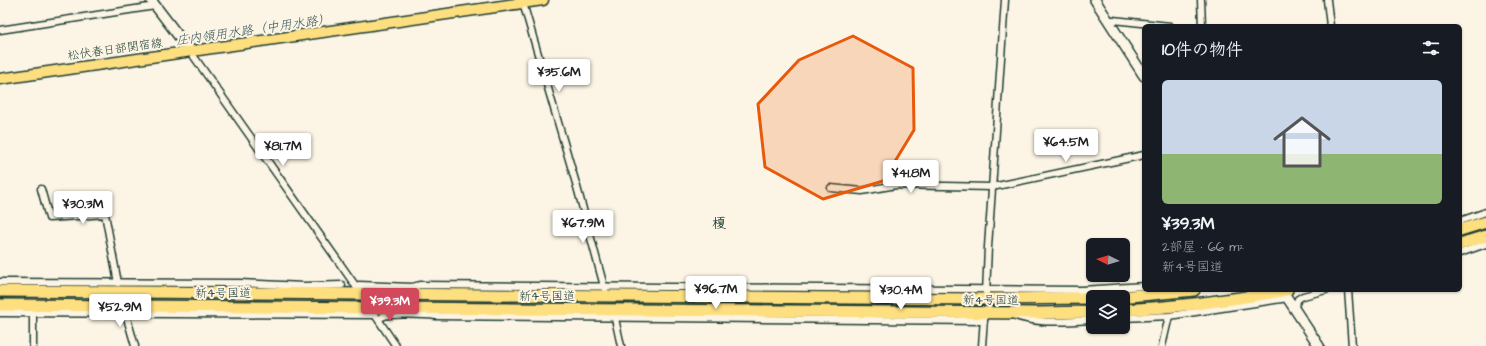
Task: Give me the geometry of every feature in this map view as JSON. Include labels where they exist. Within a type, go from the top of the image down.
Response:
[{"type":"highway","points":[[1462,229],[1486,222]]},
{"type":"highway","points":[[1462,243],[1486,236]]},
{"type":"highway","name":"新4号国道","points":[[0,291],[360,289],[986,294],[1086,298]]},
{"type":"highway","points":[[1130,296],[1173,292]]},
{"type":"highway","points":[[1130,309],[1254,300],[1285,292]]},
{"type":"highway","name":"新4号国道","points":[[0,305],[125,310],[416,311],[984,317],[1006,313],[1086,312]]},
{"type":"main road","name":"松伏春日部関宿線","points":[[0,79],[543,0]]},
{"type":"main road","points":[[1095,0],[1142,73]]},
{"type":"main road","points":[[153,3],[190,51]]},
{"type":"main road","points":[[1285,292],[1319,346]]},
{"type":"street","points":[[1005,0],[986,294],[1142,286]]},
{"type":"street","points":[[1201,0],[1202,24]]},
{"type":"street","points":[[1328,0],[1330,24]]},
{"type":"street","points":[[0,30],[153,3]]},
{"type":"street","points":[[523,3],[577,187],[605,291]]},
{"type":"street","points":[[1108,21],[1113,20],[1151,24]]},
{"type":"street","points":[[190,51],[360,289],[372,311],[396,346]]},
{"type":"street","points":[[832,188],[862,191],[896,185],[992,187],[1142,155]]},
{"type":"street","points":[[42,189],[49,218],[104,214],[118,283]]},
{"type":"street","points":[[1462,220],[1486,212]]},
{"type":"street","points":[[1462,252],[1486,244]]},
{"type":"street","points":[[0,282],[240,283],[309,290],[342,285]]},
{"type":"street","points":[[1294,308],[1298,299],[1303,296],[1318,292]]},
{"type":"street","points":[[1348,292],[1352,346]]},
{"type":"street","points":[[1130,318],[1168,316],[1254,300]]},
{"type":"street","points":[[0,313],[125,310],[135,346]]},
{"type":"street","points":[[382,317],[385,315],[416,311]]},
{"type":"street","points":[[32,346],[33,313]]},
{"type":"street","points":[[614,313],[621,346]]},
{"type":"street","points":[[1006,313],[1036,321],[1086,320]]},
{"type":"street","points":[[1162,346],[1168,316]]},
{"type":"street","points":[[982,346],[984,317]]},
{"type":"highlighted area","points":[[853,36],[913,68],[914,130],[883,181],[823,199],[765,167],[758,104],[799,60]]},
{"type":"waterway","name":"庄内領用水路（中用水路）","points":[[281,33],[499,1]]},
{"type":"district","name":"榎","points":[[719,223]]}]
